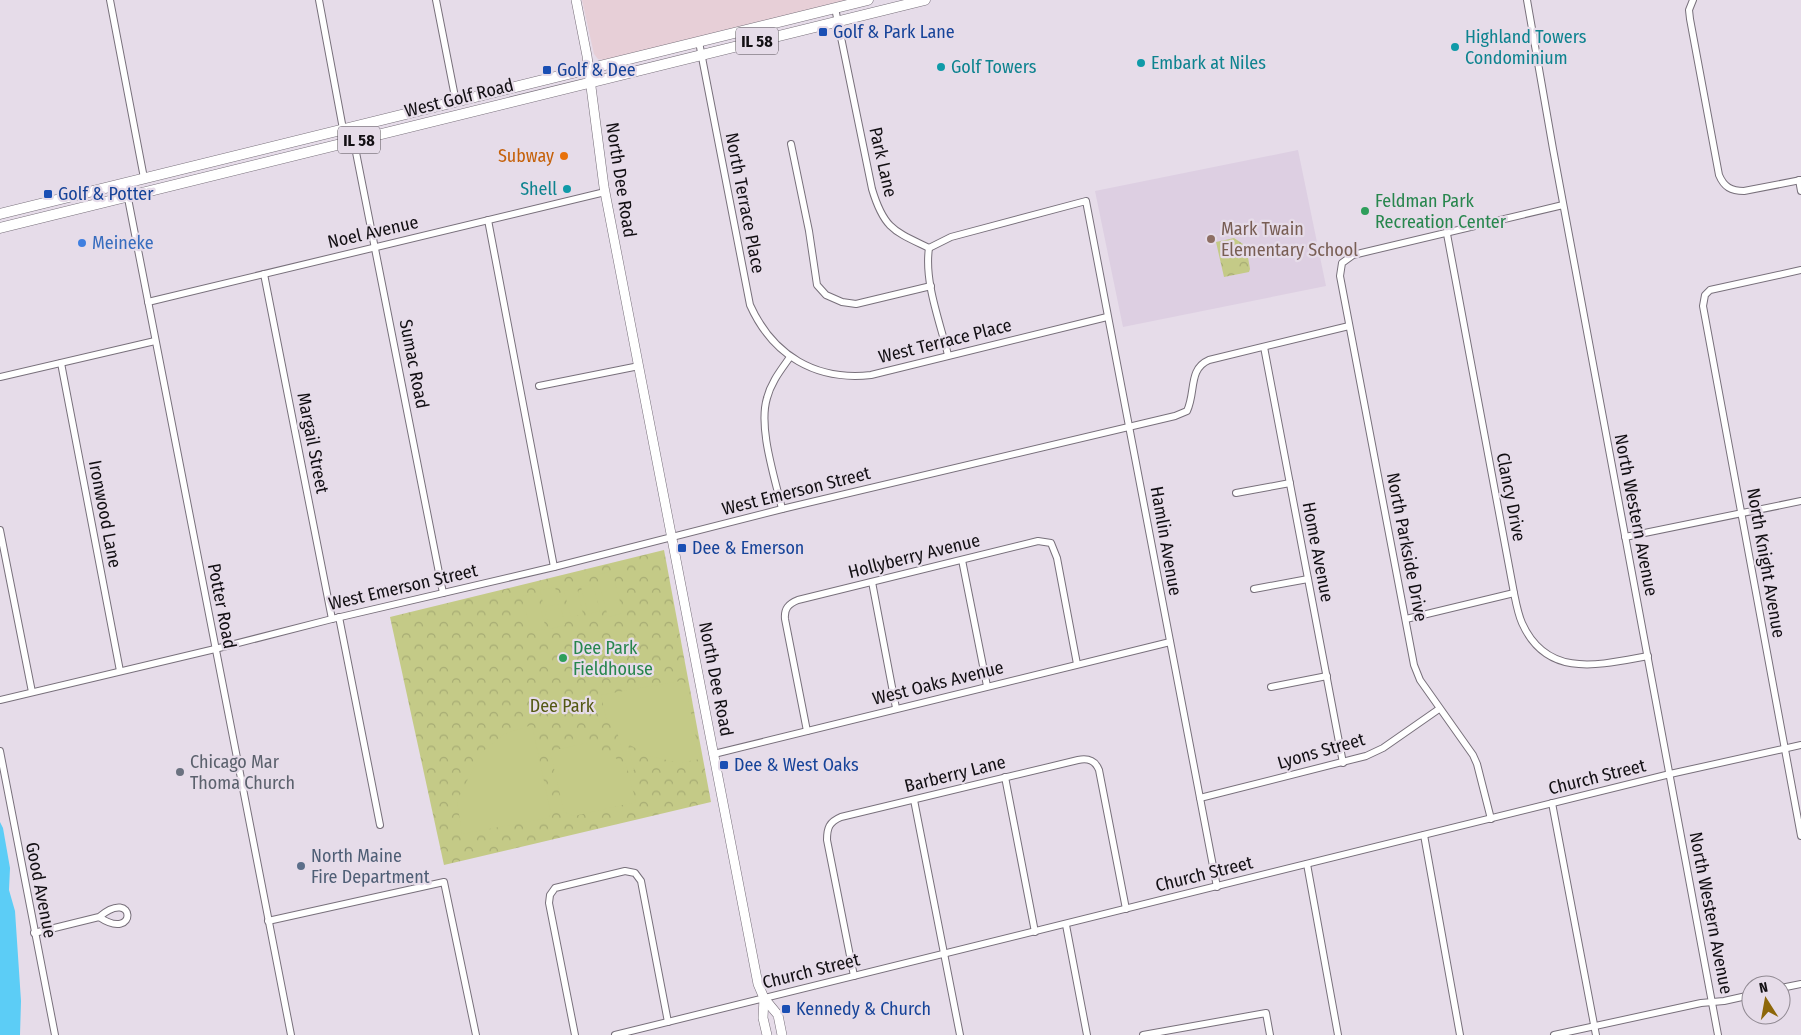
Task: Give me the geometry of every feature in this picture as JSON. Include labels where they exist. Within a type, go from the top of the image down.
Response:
[{"type":"main road","name":"IL 58","points":[[835,8],[868,0]]},
{"type":"main road","name":"West Golf Road","points":[[0,228],[925,0]]},
{"type":"main road","name":"West Golf Road","points":[[0,214],[835,8]]},
{"type":"street","points":[[110,0],[144,178]]},
{"type":"street","name":"Sumac Road","points":[[318,0],[348,128],[354,141],[443,593]]},
{"type":"street","points":[[436,0],[456,102]]},
{"type":"street","name":"North Dee Road","points":[[576,0],[590,82],[605,192],[758,984],[764,998]]},
{"type":"street","name":"North Western Avenue","points":[[1527,0],[1563,205],[1718,1035]]},
{"type":"street","points":[[1693,0],[1689,10],[1690,19],[1719,175],[1722,182],[1728,188],[1744,191],[1800,180],[1801,191]]},
{"type":"street","name":"Park Lane","points":[[835,8],[876,204],[881,216],[890,226],[899,233],[929,248]]},
{"type":"street","name":"North Terrace Place","points":[[699,42],[750,305],[769,338],[790,357]]},
{"type":"street","points":[[791,144],[818,285],[826,295],[842,302],[856,304],[931,286]]},
{"type":"street","name":"Potter Road","points":[[125,183],[290,1035]]},
{"type":"street","name":"Noel Avenue","points":[[148,302],[605,192]]},
{"type":"street","name":"Hamlin Avenue","points":[[929,248],[951,237],[1086,201],[1217,886]]},
{"type":"street","points":[[1447,234],[1563,205]]},
{"type":"street","points":[[488,220],[554,567]]},
{"type":"street","name":"North Parkside Drive","points":[[1447,234],[1354,255],[1342,263],[1340,276],[1416,672],[1439,709],[1473,756],[1482,780],[1491,819]]},
{"type":"street","name":"Clancy Drive","points":[[1447,234],[1514,593],[1521,621],[1528,636],[1537,646],[1560,661],[1588,666],[1648,656]]},
{"type":"street","points":[[929,248],[928,270],[948,355]]},
{"type":"street","name":"North Knight Avenue","points":[[1801,270],[1715,288],[1705,295],[1703,306],[1801,836]]},
{"type":"street","name":"Margail Street","points":[[264,274],[332,618]]},
{"type":"street","name":"West Terrace Place","points":[[790,357],[825,372],[856,377],[871,375],[1107,317]]},
{"type":"street","name":"West Emerson Street","points":[[0,700],[215,649],[332,618],[554,567],[782,510],[1175,416],[1187,411],[1190,405],[1196,373],[1201,364],[1209,360],[1349,326]]},
{"type":"street","points":[[0,377],[155,341]]},
{"type":"street","name":"Home Avenue","points":[[1264,347],[1343,763]]},
{"type":"street","points":[[782,510],[766,438],[765,408],[772,384],[790,357]]},
{"type":"street","name":"Ironwood Lane","points":[[61,363],[120,671]]},
{"type":"street","points":[[539,386],[639,366]]},
{"type":"street","points":[[1236,493],[1290,483]]},
{"type":"street","points":[[1625,536],[1801,502]]},
{"type":"street","points":[[0,530],[32,692]]},
{"type":"street","name":"Hollyberry Avenue","points":[[807,731],[784,619],[787,607],[798,600],[1038,541],[1051,543],[1057,558],[1077,664]]},
{"type":"street","points":[[962,560],[987,686]]},
{"type":"street","points":[[1254,589],[1308,579]]},
{"type":"street","points":[[872,582],[896,708]]},
{"type":"street","points":[[1406,619],[1514,593]]},
{"type":"street","points":[[340,617],[380,825]]},
{"type":"street","name":"West Oaks Avenue","points":[[714,754],[1170,642]]},
{"type":"street","points":[[1271,686],[1327,676]]},
{"type":"street","name":"Lyons Street","points":[[1200,798],[1366,756],[1383,748],[1439,709]]},
{"type":"street","name":"Church Street","points":[[619,1034],[642,1032],[668,1022],[764,998],[1670,774],[1801,745]]},
{"type":"street","name":"Good Avenue","points":[[0,751],[54,1035]]},
{"type":"street","name":"Barberry Lane","points":[[854,976],[827,840],[829,825],[833,820],[841,817],[1078,760],[1092,760],[1100,770],[1126,909]]},
{"type":"street","points":[[1005,777],[1035,932]]},
{"type":"street","points":[[914,800],[960,1035]]},
{"type":"street","points":[[1552,803],[1596,1035]]},
{"type":"street","points":[[1424,835],[1460,1035]]},
{"type":"street","points":[[1307,864],[1338,1035]]},
{"type":"street","points":[[575,1035],[549,903],[550,895],[555,888],[625,871],[635,873],[641,881],[668,1022]]},
{"type":"street","points":[[268,921],[444,882],[476,1035]]},
{"type":"street","points":[[34,933],[100,917]]},
{"type":"street","points":[[1066,924],[1087,1035]]},
{"type":"street","points":[[1554,1035],[1700,1003],[1741,997]]},
{"type":"street","points":[[764,998],[764,1018],[767,1035]]},
{"type":"street","points":[[764,998],[778,1015],[782,1035]]},
{"type":"street","points":[[1143,1035],[1266,1013],[1270,1035]]},
{"type":"shaded area","points":[[582,0],[849,0],[604,60],[598,59],[594,54]]},
{"type":"shaded area","name":"Mark Twain Elementary School","points":[[1298,150],[1326,286],[1123,327],[1095,191]]},
{"type":"green space","points":[[1234,238],[1246,246],[1250,269],[1249,272],[1224,277],[1216,242]]},
{"type":"green space","name":"Dee Park","points":[[664,550],[711,802],[444,865],[390,617]]},
{"type":"green space","points":[[612,571],[623,613],[608,617],[597,575]]},
{"type":"green space","points":[[593,584],[600,611],[588,614],[581,587]]},
{"type":"green space","points":[[555,587],[560,604],[544,607],[540,590]]},
{"type":"green space","points":[[577,588],[583,614],[571,617],[564,591]]},
{"type":"green space","points":[[537,593],[546,629],[531,632],[522,596]]},
{"type":"green space","points":[[561,608],[565,625],[550,629],[545,612]]},
{"type":"green space","points":[[680,681],[686,687],[700,759],[679,763],[650,756],[628,744],[634,770],[628,772],[618,735],[606,718],[601,695]]},
{"type":"green space","points":[[532,725],[551,814],[548,818],[462,834],[457,801],[481,753],[504,734]]},
{"type":"green space","points":[[587,743],[615,757],[629,776],[636,802],[574,816],[564,812],[550,751]]},
{"type":"water","points":[[0,822],[3,828],[10,868],[9,890],[15,911],[21,1001],[20,1035],[0,1035]]},
{"type":"place","name":"Golf & Park Lane","points":[[823,32]]},
{"type":"place","name":"Highland Towers Condominium","points":[[1455,47]]},
{"type":"place","name":"Embark at Niles","points":[[1141,63]]},
{"type":"place","name":"Golf Towers","points":[[941,67]]},
{"type":"place","name":"Golf & Dee","points":[[547,70]]},
{"type":"place","name":"Subway","points":[[564,156]]},
{"type":"place","name":"Shell","points":[[567,189]]},
{"type":"place","name":"Golf & Potter","points":[[48,194]]},
{"type":"place","name":"Feldman Park Recreation Center","points":[[1365,211]]},
{"type":"place","name":"Mark Twain Elementary School","points":[[1211,239]]},
{"type":"place","name":"Meineke","points":[[82,243]]},
{"type":"place","name":"Dee & Emerson","points":[[682,548]]},
{"type":"place","name":"Dee Park Fieldhouse","points":[[563,658]]},
{"type":"place","name":"Dee & West Oaks","points":[[724,765]]},
{"type":"place","name":"Chicago Mar Thoma Church","points":[[180,772]]},
{"type":"place","name":"North Maine Fire Department","points":[[301,866]]},
{"type":"place","name":"Kennedy & Church","points":[[786,1009]]}]
